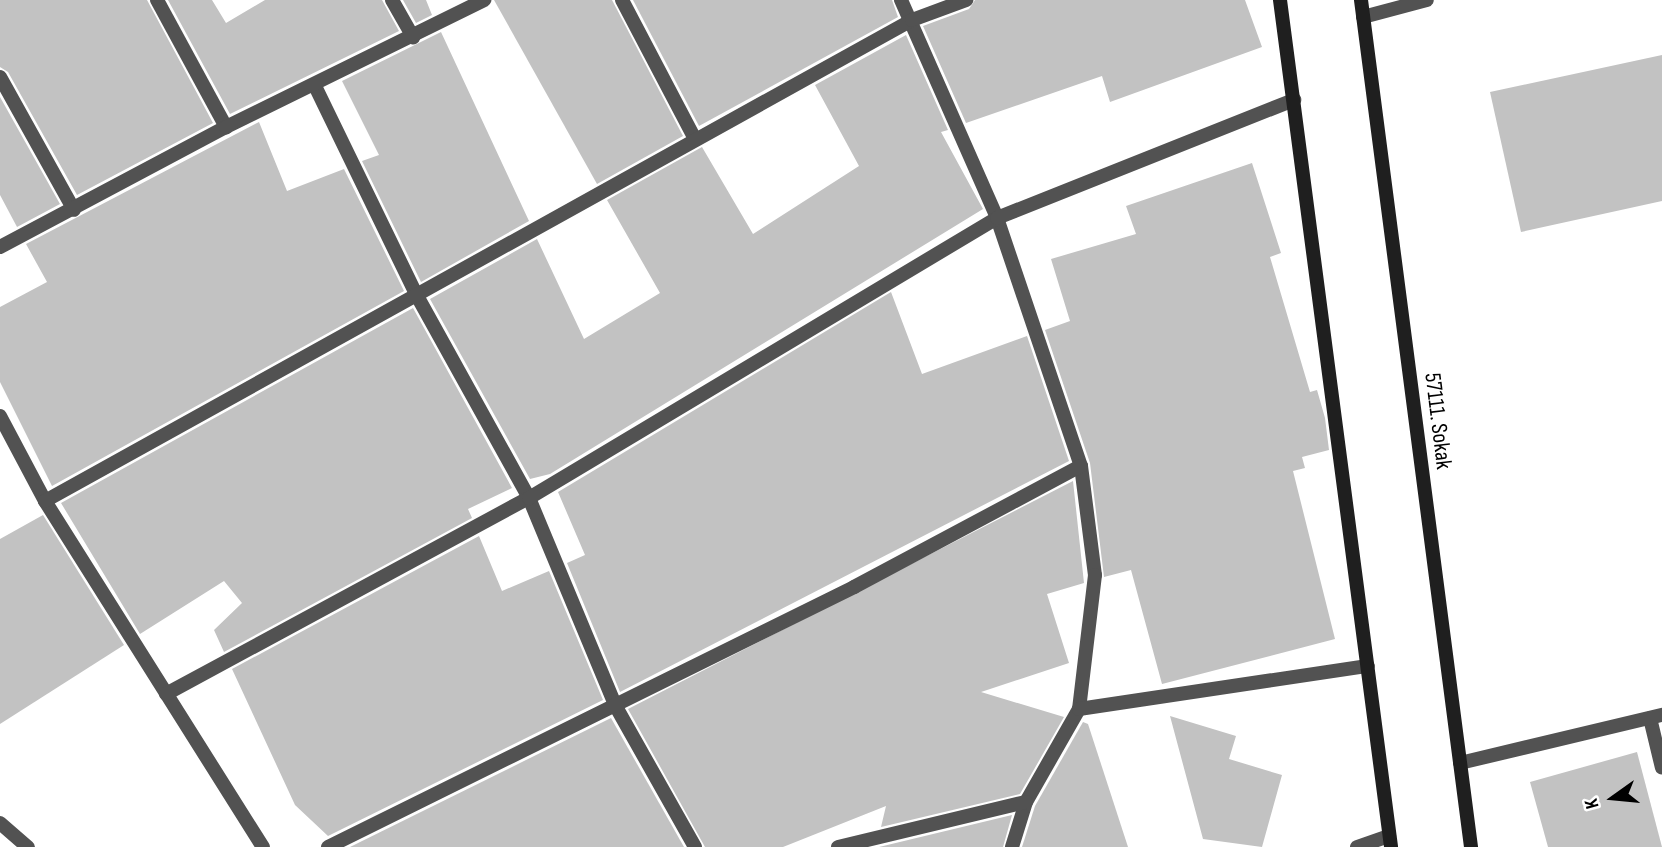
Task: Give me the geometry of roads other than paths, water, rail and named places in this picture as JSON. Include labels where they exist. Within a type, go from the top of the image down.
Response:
[{"type":"main road","points":[[1280,0],[1390,841]]},
{"type":"main road","name":"57111. Sokak","points":[[1360,0],[1471,847]]},
{"type":"street","points":[[157,0],[226,127]]},
{"type":"street","points":[[392,0],[413,37]]},
{"type":"street","points":[[0,247],[226,127],[315,86],[484,0]]},
{"type":"street","points":[[622,0],[695,139]]},
{"type":"street","points":[[901,0],[997,218],[1082,466],[1095,575],[1079,709],[1026,802],[1012,847]]},
{"type":"street","points":[[45,501],[912,20],[966,0]]},
{"type":"street","points":[[1363,17],[1427,0]]},
{"type":"street","points":[[0,77],[74,210]]},
{"type":"street","points":[[315,86],[416,294],[529,498],[615,705],[695,847]]},
{"type":"street","points":[[166,694],[529,498],[997,218],[1294,100]]},
{"type":"street","points":[[0,416],[45,501],[263,847]]},
{"type":"street","points":[[328,847],[978,525],[1082,466]]},
{"type":"street","points":[[1079,709],[1368,666]]},
{"type":"street","points":[[1460,763],[1656,716],[1662,768]]},
{"type":"street","points":[[838,847],[1026,802]]},
{"type":"street","points":[[0,823],[28,847]]},
{"type":"street","points":[[1357,847],[1390,841]]}]
